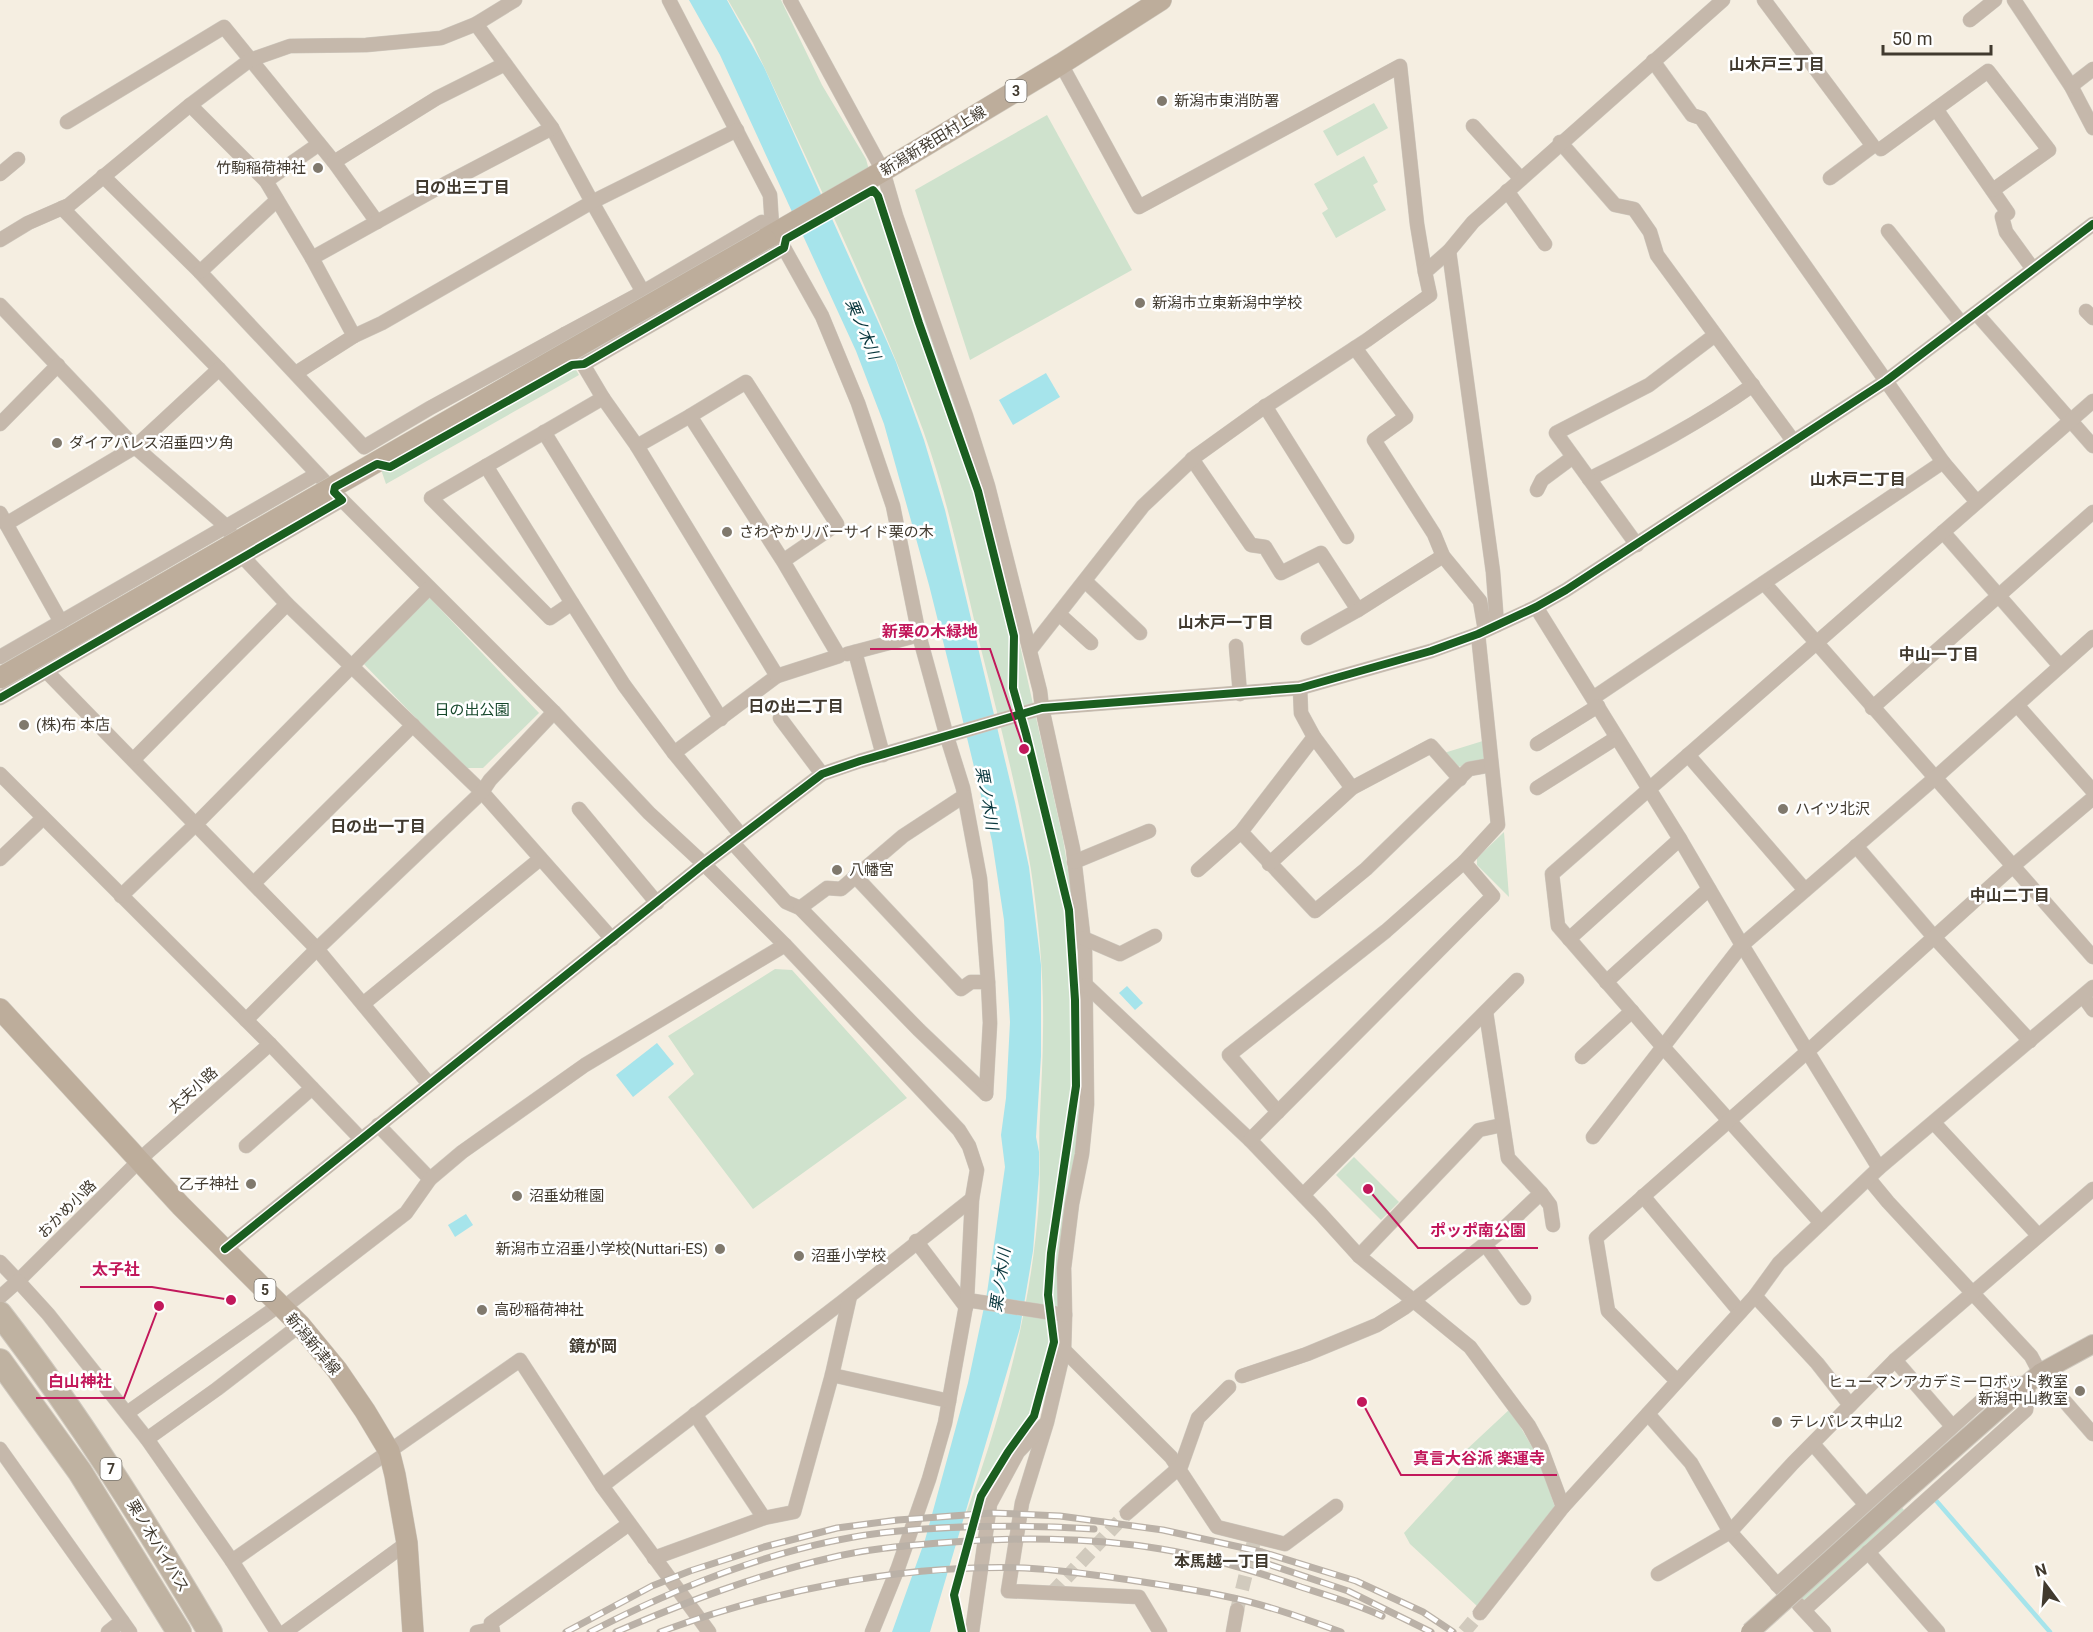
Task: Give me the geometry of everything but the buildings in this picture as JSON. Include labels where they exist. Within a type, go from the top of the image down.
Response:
[{"type":"highway","name":"栗ノ木バイパス","points":[[0,1314],[65,1401],[100,1453],[210,1632]]},
{"type":"highway","name":"栗ノ木バイパス","points":[[0,1360],[81,1472],[179,1632]]},
{"type":"main road","name":"新潟新発田村上線","points":[[776,235],[1061,64],[1161,0]]},
{"type":"main road","name":"3","points":[[0,678],[776,235]]},
{"type":"main road","name":"新潟新津線","points":[[0,1009],[181,1206],[225,1249],[277,1309],[300,1325],[337,1370],[388,1451],[407,1543],[413,1632]]},
{"type":"street","points":[[0,240],[28,223],[69,205],[190,105],[250,60],[290,46],[366,45],[441,38],[476,24],[514,0]]},
{"type":"street","points":[[669,0],[770,195],[776,235]]},
{"type":"street","points":[[790,0],[896,216],[966,416],[988,486],[1040,691],[1041,708],[1074,862],[1086,985],[1087,1104],[1059,1314],[1064,1350],[1047,1422],[1022,1503],[1008,1591],[1139,1598],[1160,1632]]},
{"type":"street","points":[[1425,272],[1449,251],[1473,222],[1560,142],[1723,0]]},
{"type":"street","points":[[1764,0],[1874,146],[1830,178]]},
{"type":"street","points":[[1970,20],[1995,0]]},
{"type":"street","points":[[2014,0],[2091,119]]},
{"type":"street","points":[[476,24],[552,128],[643,292]]},
{"type":"street","points":[[67,122],[224,27],[334,162],[377,222]]},
{"type":"street","points":[[1653,62],[1692,115],[1701,118],[1942,462],[1977,502]]},
{"type":"street","points":[[334,162],[437,98],[505,64]]},
{"type":"street","points":[[1030,650],[1143,506],[1192,459],[1265,406],[1355,348],[1430,295],[1417,224],[1400,66],[1139,207],[1061,64]]},
{"type":"street","points":[[2071,86],[2093,69]]},
{"type":"street","points":[[1881,149],[1988,71],[2049,150],[1993,190]]},
{"type":"street","points":[[190,105],[266,181],[312,258],[354,336]]},
{"type":"street","points":[[1936,109],[2008,213],[2002,217],[2006,232],[2033,269]]},
{"type":"street","points":[[1473,126],[1521,179]]},
{"type":"street","points":[[312,258],[552,128]]},
{"type":"street","points":[[296,373],[354,336],[382,323],[592,202],[737,130]]},
{"type":"street","points":[[1560,142],[1615,206],[1634,209],[1650,232],[1657,255],[1794,442]]},
{"type":"street","points":[[266,181],[319,144]]},
{"type":"street","points":[[0,174],[18,159]]},
{"type":"street","points":[[103,176],[200,272],[364,447],[430,408],[643,292],[762,222],[776,235],[822,316],[858,404],[893,506],[919,634],[964,796],[980,879],[988,982],[990,1023],[986,1094],[800,908],[786,902],[736,839],[624,685],[486,466]]},
{"type":"street","points":[[1507,191],[1545,244]]},
{"type":"street","points":[[200,272],[277,200]]},
{"type":"street","points":[[62,208],[219,369],[342,500],[554,712],[649,813],[785,945],[959,1130],[969,1146],[977,1170],[972,1198],[968,1303],[945,1423],[929,1479],[898,1568],[872,1632]]},
{"type":"street","points":[[225,1249],[704,864],[822,774],[1041,708],[1300,688],[1431,651],[1487,629],[1536,607],[1637,545],[1887,381],[2093,224]]},
{"type":"street","points":[[1888,231],[1962,324]]},
{"type":"street","points":[[584,364],[776,235]]},
{"type":"street","points":[[1278,1112],[1229,1055],[1386,931],[1464,862],[1498,825],[1491,765],[1487,629],[1493,572],[1449,251]]},
{"type":"street","points":[[0,305],[135,447],[227,527],[243,558],[287,604],[482,792],[612,939]]},
{"type":"street","points":[[1976,313],[2093,446]]},
{"type":"street","points":[[565,334],[603,398],[637,446],[777,676]]},
{"type":"street","points":[[1637,545],[1557,433],[1649,385],[1715,334]]},
{"type":"street","points":[[1355,348],[1406,417],[1374,440],[1434,534],[1443,556],[1480,601],[1487,629]]},
{"type":"street","points":[[0,424],[58,365]]},
{"type":"street","points":[[61,622],[3,518],[135,447],[219,369]]},
{"type":"street","points":[[637,446],[746,382],[837,524],[783,561]]},
{"type":"street","points":[[1589,479],[1654,447],[1713,413],[1753,385]]},
{"type":"street","points":[[572,603],[550,618],[431,498],[603,398]]},
{"type":"street","points":[[1821,1223],[1558,926],[1552,874],[2093,400]]},
{"type":"street","points":[[1265,406],[1347,537]]},
{"type":"street","points":[[690,416],[783,561],[839,656]]},
{"type":"street","points":[[544,432],[721,719]]},
{"type":"street","points":[[1538,490],[1542,480],[1574,457]]},
{"type":"street","points":[[1192,459],[1251,544],[1265,547],[1281,573],[1321,553],[1358,610]]},
{"type":"street","points":[[1538,744],[1764,583],[1942,462]]},
{"type":"street","points":[[0,657],[317,474]]},
{"type":"street","points":[[0,698],[342,500]]},
{"type":"street","points":[[1872,708],[2093,512]]},
{"type":"street","points":[[1943,532],[2060,666]]},
{"type":"street","points":[[1308,638],[1358,610],[1443,556]]},
{"type":"street","points":[[1085,581],[1140,633]]},
{"type":"street","points":[[1764,583],[2093,957]]},
{"type":"street","points":[[121,896],[196,824],[429,588]]},
{"type":"street","points":[[134,759],[287,604]]},
{"type":"street","points":[[1536,607],[1680,839],[1742,945],[1879,1168]]},
{"type":"street","points":[[1059,614],[1091,643]]},
{"type":"street","points":[[674,753],[777,676],[919,634]]},
{"type":"street","points":[[1593,1137],[1742,945],[2093,637]]},
{"type":"street","points":[[1236,646],[1240,694]]},
{"type":"street","points":[[855,652],[883,754]]},
{"type":"street","points":[[45,670],[134,759],[316,949],[429,1084]]},
{"type":"street","points":[[1300,688],[1301,712],[1314,737],[1352,788]]},
{"type":"street","points":[[2017,705],[2093,791]]},
{"type":"street","points":[[246,1020],[316,949],[482,792],[490,780],[554,712]]},
{"type":"street","points":[[780,718],[822,774]]},
{"type":"street","points":[[254,883],[413,725]]},
{"type":"street","points":[[1198,870],[1241,832],[1314,737]]},
{"type":"street","points":[[1537,788],[1616,738]]},
{"type":"street","points":[[1269,864],[1352,788],[1431,746],[1460,779]]},
{"type":"street","points":[[1688,755],[1805,890]]},
{"type":"street","points":[[1241,832],[1315,911],[1366,869],[1469,769],[1491,765]]},
{"type":"street","points":[[0,774],[270,1044],[361,1139]]},
{"type":"street","points":[[800,908],[827,888],[841,889],[903,836],[964,796]]},
{"type":"street","points":[[1677,1381],[1608,1311],[1596,1238],[2013,866],[2093,798]]},
{"type":"street","points":[[579,809],[657,903]]},
{"type":"street","points":[[0,859],[43,818]]},
{"type":"street","points":[[1074,862],[1149,831]]},
{"type":"street","points":[[1569,939],[1680,839]]},
{"type":"street","points":[[1856,846],[1934,937],[2030,1041]]},
{"type":"street","points":[[363,1004],[540,859]]},
{"type":"street","points":[[1250,1140],[1493,896],[1464,862]]},
{"type":"street","points":[[855,876],[961,989],[971,982],[988,982]]},
{"type":"street","points":[[1606,982],[1709,889]]},
{"type":"street","points":[[1083,938],[1120,954],[1155,936]]},
{"type":"street","points":[[127,1413],[277,1309],[406,1213],[430,1179],[462,1152],[585,1065],[785,945]]},
{"type":"street","points":[[1303,1195],[1517,980]]},
{"type":"street","points":[[1086,985],[1250,1140],[1359,1256],[1470,1347],[1529,1426],[1541,1448],[1563,1507]]},
{"type":"street","points":[[1480,1613],[1563,1507],[1606,1457],[1755,1296],[1779,1263],[1879,1168],[2088,992],[2093,1010]]},
{"type":"street","points":[[1582,1057],[1632,1011]]},
{"type":"street","points":[[1486,1012],[1508,1158],[1550,1205],[1553,1225]]},
{"type":"street","name":"太夫小路","points":[[139,1161],[270,1044]]},
{"type":"street","points":[[246,1146],[312,1088]]},
{"type":"street","points":[[1934,1123],[2038,1235]]},
{"type":"street","points":[[378,1125],[430,1179]]},
{"type":"street","points":[[1359,1256],[1479,1130],[1502,1125]]},
{"type":"street","name":"おかめ小路","points":[[0,1297],[139,1161]]},
{"type":"street","points":[[1804,1610],[2026,1410],[2034,1378],[2031,1356],[1869,1179]]},
{"type":"street","points":[[1658,1574],[1730,1532],[1895,1360],[2093,1189]]},
{"type":"street","points":[[1242,1376],[1307,1354],[1377,1325],[1485,1244],[1541,1193]]},
{"type":"street","points":[[1643,1196],[1740,1312]]},
{"type":"street","points":[[602,1486],[850,1296],[972,1198]]},
{"type":"street","points":[[916,1241],[925,1255],[968,1303],[1059,1314]]},
{"type":"street","points":[[1485,1244],[1524,1298]]},
{"type":"street","points":[[0,1262],[48,1314],[147,1439],[232,1561],[278,1632]]},
{"type":"street","points":[[654,1558],[764,1518],[794,1512],[832,1375],[850,1296]]},
{"type":"street","points":[[1755,1296],[1817,1363],[1850,1405]]},
{"type":"street","points":[[147,1439],[218,1389],[300,1325]]},
{"type":"street","points":[[1750,1632],[2034,1378],[2093,1344]]},
{"type":"street","points":[[1064,1350],[1171,1456],[1217,1527],[1285,1544],[1336,1506]]},
{"type":"street","points":[[232,1561],[519,1360],[602,1486],[709,1632]]},
{"type":"street","points":[[1895,1360],[1952,1426]]},
{"type":"street","points":[[832,1375],[949,1401]]},
{"type":"street","points":[[1777,1585],[2000,1384],[2034,1378]]},
{"type":"street","points":[[2034,1378],[2093,1434]]},
{"type":"street","points":[[1127,1514],[1181,1466],[1198,1418],[1228,1387]]},
{"type":"street","points":[[695,1414],[764,1518]]},
{"type":"street","points":[[1648,1414],[1691,1463],[1730,1532],[1777,1585],[1824,1632]]},
{"type":"street","points":[[972,1632],[990,1504],[1018,1452],[1047,1422]]},
{"type":"street","points":[[1813,1444],[1866,1505]]},
{"type":"street","points":[[0,1449],[126,1627],[108,1632]]},
{"type":"street","points":[[1885,1488],[1910,1515]]},
{"type":"street","points":[[477,1632],[493,1630],[491,1623],[629,1524]]},
{"type":"street","points":[[285,1632],[407,1543]]},
{"type":"street","points":[[1868,1552],[1938,1632]]},
{"type":"street","points":[[1233,1632],[1238,1610]]},
{"type":"green space","points":[[728,0],[781,0],[822,85],[866,159],[876,196],[950,388],[981,480],[1063,839],[1071,889],[1078,1002],[1081,1002],[1083,1108],[1058,1260],[1058,1348],[1050,1384],[1036,1423],[1008,1458],[984,1512],[966,1514],[992,1438],[1013,1360],[1030,1280],[1039,1200],[1043,991],[1039,930],[1031,870],[1015,786],[954,537],[923,430],[842,235],[753,43]]},
{"type":"green space","points":[[1374,103],[1388,128],[1337,156],[1323,131]]},
{"type":"green space","points":[[1047,115],[1132,270],[970,360],[915,190]]},
{"type":"green space","points":[[1364,156],[1378,182],[1373,185],[1386,210],[1336,238],[1322,213],[1328,209],[1314,184]]},
{"type":"green space","points":[[542,357],[552,374],[572,363],[579,375],[386,484],[375,452]]},
{"type":"green space","name":"日の出公園","points":[[428,596],[539,713],[483,768],[464,768],[361,661]]},
{"type":"green space","points":[[1486,740],[1486,757],[1482,761],[1467,762],[1463,767],[1456,766],[1444,753]]},
{"type":"green space","points":[[1504,832],[1509,897],[1477,865],[1477,858]]},
{"type":"green space","points":[[775,969],[792,970],[907,1098],[753,1209],[668,1097],[694,1074],[668,1036]]},
{"type":"green space","points":[[1354,1157],[1399,1202],[1381,1220],[1336,1175]]},
{"type":"green space","points":[[1510,1409],[1538,1457],[1555,1507],[1477,1606],[1410,1544],[1404,1533],[1457,1475],[1465,1451]]},
{"type":"green space","points":[[1886,1491],[1904,1510],[1801,1603],[1781,1586]]},
{"type":"water","name":"栗ノ木川","points":[[689,0],[727,0],[764,67],[896,362],[924,440],[945,510],[1029,867],[1041,965],[1041,1056],[1036,1137],[1039,1174],[1033,1251],[1020,1328],[930,1632],[892,1632],[925,1540],[968,1383],[987,1293],[1005,1167],[1001,1135],[1006,1098],[1010,1022],[1004,920],[992,841],[929,585],[884,424],[856,351],[720,55]]},
{"type":"water","points":[[1046,373],[1060,397],[1013,425],[999,400]]},
{"type":"water","points":[[1127,986],[1143,1003],[1135,1010],[1119,993]]},
{"type":"water","points":[[657,1043],[674,1064],[633,1097],[616,1075]]},
{"type":"water","points":[[466,1214],[473,1225],[455,1237],[448,1225]]},
{"type":"waterway","points":[[1933,1497],[2050,1632]]},
{"type":"tunnel","points":[[1052,1593],[1127,1513]]},
{"type":"tunnel","points":[[1237,1610],[1255,1537]]},
{"type":"tunnel","points":[[1464,1632],[1480,1613]]},
{"type":"railway","points":[[566,1632],[652,1586],[764,1547],[837,1528],[898,1520],[993,1513],[1060,1516],[1163,1530],[1262,1552],[1356,1581],[1423,1612],[1453,1632]]},
{"type":"railway","points":[[590,1632],[701,1581],[779,1554],[819,1544],[859,1536],[947,1528],[1021,1526],[1094,1529]]},
{"type":"railway","points":[[616,1632],[748,1581],[844,1555],[911,1545],[1022,1539],[1107,1542],[1179,1552],[1266,1575],[1382,1616]]},
{"type":"railway","points":[[1241,1555],[1348,1591],[1431,1632]]},
{"type":"railway","points":[[660,1632],[703,1617],[793,1592],[886,1575],[979,1568],[1055,1570],[1194,1590],[1269,1607],[1341,1632]]},
{"type":"cycle path","points":[[0,698],[342,500],[334,492],[335,487],[377,464],[390,467],[572,365],[584,364],[784,248],[786,239],[873,190],[878,196],[919,323],[978,491],[1014,636],[1013,688],[1069,910],[1075,1000],[1076,1086],[1051,1253],[1048,1295],[1054,1342],[1034,1416],[981,1496],[954,1595],[962,1632]]},
{"type":"cycle path","points":[[225,1249],[704,864],[822,774],[1042,708],[1300,688],[1431,651],[1478,634],[1566,590],[1886,381],[2093,224]]},
{"type":"place","name":"新潟市東消防署","points":[[1162,101]]},
{"type":"place","name":"竹駒稲荷神社","points":[[318,168]]},
{"type":"place","name":"新潟市立東新潟中学校","points":[[1140,303]]},
{"type":"place","name":"ダイアパレス沼垂四ツ角","points":[[57,443]]},
{"type":"place","name":"さわやかリバーサイド栗の木","points":[[727,532]]},
{"type":"place","name":"(株)布 本店","points":[[24,725]]},
{"type":"place","name":"新栗の木緑地","points":[[1024,749]]},
{"type":"place","name":"ハイツ北沢","points":[[1783,809]]},
{"type":"place","name":"八幡宮","points":[[837,870]]},
{"type":"place","name":"乙子神社","points":[[251,1184]]},
{"type":"place","name":"ポッポ南公園","points":[[1368,1189]]},
{"type":"place","name":"沼垂幼稚園","points":[[517,1196]]},
{"type":"place","name":"新潟市立沼垂小学校(Nuttari-ES)","points":[[720,1249]]},
{"type":"place","name":"沼垂小学校","points":[[799,1256]]},
{"type":"place","name":"太子社","points":[[231,1300]]},
{"type":"place","name":"白山神社","points":[[159,1306]]},
{"type":"place","name":"高砂稲荷神社","points":[[482,1310]]},
{"type":"place","name":"ヒューマンアカデミーロボット教室 新潟中山教室","points":[[2080,1391]]},
{"type":"place","name":"真言大谷派 楽運寺","points":[[1362,1402]]},
{"type":"place","name":"テレパレス中山2","points":[[1777,1422]]},
{"type":"district","name":"山木戸三丁目","points":[[1777,64]]},
{"type":"district","name":"日の出三丁目","points":[[462,187]]},
{"type":"district","name":"山木戸二丁目","points":[[1858,479]]},
{"type":"district","name":"山木戸一丁目","points":[[1226,622]]},
{"type":"district","name":"中山一丁目","points":[[1939,654]]},
{"type":"district","name":"日の出二丁目","points":[[796,706]]},
{"type":"district","name":"日の出一丁目","points":[[378,826]]},
{"type":"district","name":"中山二丁目","points":[[2010,895]]},
{"type":"district","name":"鏡が岡","points":[[593,1346]]},
{"type":"district","name":"本馬越一丁目","points":[[1222,1561]]}]
